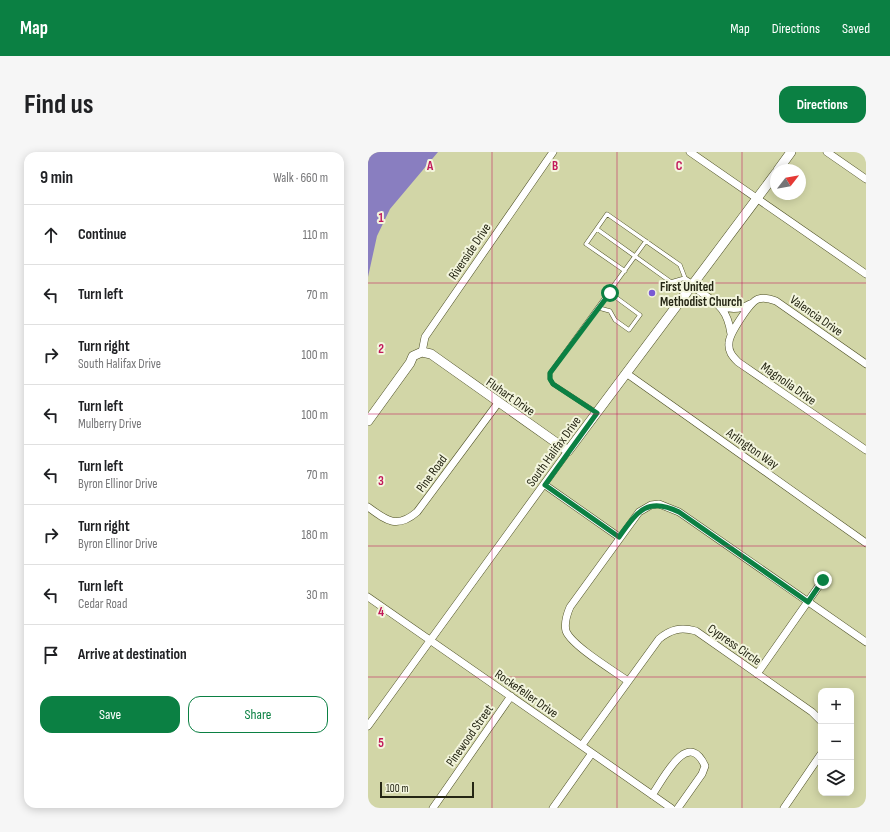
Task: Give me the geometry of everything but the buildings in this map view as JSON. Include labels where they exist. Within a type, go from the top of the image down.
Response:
[{"type":"street","name":"Riverside Drive","points":[[421,356],[425,337],[552,152]]},
{"type":"street","points":[[690,152],[866,274]]},
{"type":"street","points":[[782,164],[791,152]]},
{"type":"street","points":[[827,152],[866,179]]},
{"type":"street","name":"South Halifax Drive","points":[[368,726],[545,485],[568,451],[770,181]]},
{"type":"street","name":"Valencia Drive","points":[[693,285],[720,306],[727,314],[731,334]]},
{"type":"street","name":"Valencia Drive","points":[[720,306],[729,309],[736,309],[751,304],[762,298],[776,302],[866,364]]},
{"type":"street","points":[[731,334],[751,304]]},
{"type":"street","name":"Magnolia Drive","points":[[731,334],[728,341],[730,352],[738,362],[866,450]]},
{"type":"street","name":"Fluhart Drive","points":[[421,356],[432,354],[439,361],[568,451]]},
{"type":"street","points":[[368,421],[410,363],[413,356],[421,356]]},
{"type":"street","name":"Arlington Way","points":[[626,374],[866,543]]},
{"type":"street","name":"Pine Road","points":[[368,507],[393,522],[402,522],[410,519],[417,512],[498,403]]},
{"type":"street","points":[[545,485],[619,537]]},
{"type":"street","points":[[628,681],[573,641],[566,629],[565,621],[570,607],[619,537],[639,512],[651,505],[668,506],[679,512],[866,642]]},
{"type":"street","points":[[757,674],[823,580]]},
{"type":"street","name":"Rockefeller Drive","points":[[368,598],[582,745],[652,795],[661,805],[671,808]]},
{"type":"street","name":"Cypress Circle","points":[[582,745],[659,639],[667,632],[676,629],[687,628],[696,631],[812,712],[818,718]]},
{"type":"street","name":"Pinewood Street","points":[[433,808],[510,696]]},
{"type":"street","points":[[652,795],[677,759],[684,752],[693,751],[701,756],[705,766],[702,774],[678,808]]},
{"type":"street","points":[[553,808],[592,753]]},
{"type":"street","points":[[784,808],[818,758]]},
{"type":"lane","points":[[624,271],[586,244],[608,214],[680,265],[685,278],[693,285]]},
{"type":"lane","points":[[597,230],[671,282],[685,278]]},
{"type":"lane","points":[[597,413],[553,384],[550,379],[550,373],[610,293],[646,241]]},
{"type":"lane","points":[[599,308],[610,311],[615,320],[630,330],[640,315],[610,293]]},
{"type":"shaded area","points":[[368,152],[438,152],[390,209],[377,236],[368,277]]},
{"type":"place","name":"First United Methodist Church","points":[[652,293]]},
{"type":"route","points":[[610,293],[591,316],[550,373],[550,379],[553,384],[597,413],[568,451],[545,485],[619,537],[639,512],[651,505],[659,504],[668,506],[679,512],[808,602],[823,580]]}]
